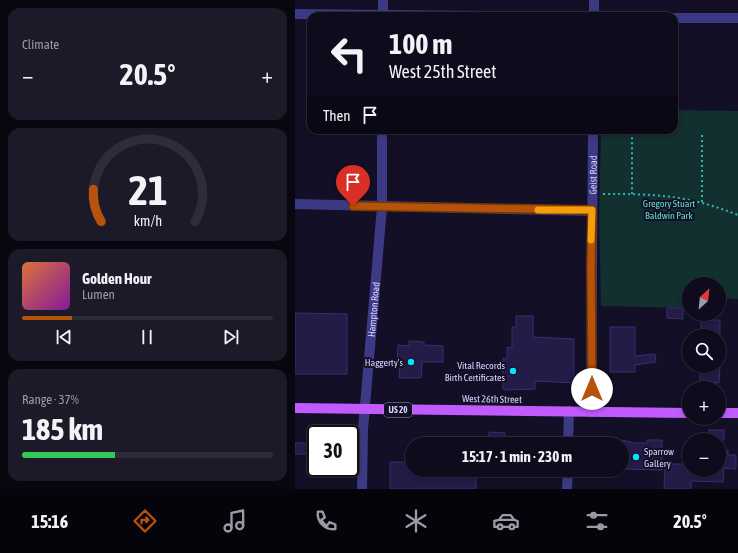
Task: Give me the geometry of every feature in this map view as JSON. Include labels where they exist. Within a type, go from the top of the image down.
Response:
[{"type":"main road","name":"West 26th Street","points":[[295,408],[682,413]]},
{"type":"main road","points":[[726,413],[738,413]]},
{"type":"street","points":[[383,0],[383,12]]},
{"type":"street","points":[[594,0],[594,12]]},
{"type":"street","points":[[295,14],[307,14]]},
{"type":"street","points":[[678,18],[738,18]]},
{"type":"street","name":"Hampton Road","points":[[362,489],[363,429],[382,207],[382,134]]},
{"type":"street","name":"Geist Road","points":[[591,412],[593,134]]},
{"type":"street","points":[[295,204],[382,207],[592,210]]},
{"type":"street","points":[[568,437],[569,411]]},
{"type":"street","points":[[567,489],[568,477]]},
{"type":"path","points":[[632,134],[633,135],[632,194]]},
{"type":"path","points":[[702,135],[702,202]]},
{"type":"path","points":[[592,194],[668,195],[702,202],[738,215]]},
{"type":"green space","name":"Gregory Stuart Baldwin Park","points":[[678,110],[738,111],[738,299],[726,298],[726,277],[682,277],[682,308],[601,306],[599,212],[601,134],[678,134]]},
{"type":"building","points":[[667,308],[682,308],[682,319],[667,318]]},
{"type":"building","points":[[295,313],[347,314],[347,374],[295,374]]},
{"type":"building","points":[[516,316],[533,316],[533,337],[574,339],[574,383],[535,381],[535,389],[503,389],[503,358],[507,359],[507,347],[512,348],[512,327],[516,327]]},
{"type":"building","points":[[701,321],[720,321],[720,329],[701,329]]},
{"type":"building","points":[[610,327],[635,327],[635,356],[655,354],[656,362],[635,365],[635,372],[610,372]]},
{"type":"building","points":[[409,341],[424,342],[424,345],[443,346],[443,362],[422,362],[421,378],[399,378],[400,365],[397,364],[398,345],[409,346]]},
{"type":"building","points":[[700,373],[720,373],[719,381],[700,381]]},
{"type":"building","points":[[709,430],[724,430],[724,433],[709,433]]},
{"type":"building","points":[[489,432],[505,433],[505,437],[489,437]]},
{"type":"building","points":[[647,440],[662,440],[662,470],[629,469],[629,442],[647,443]]},
{"type":"building","points":[[295,443],[307,443],[307,454],[295,454]]},
{"type":"building","points":[[726,450],[728,450],[728,455],[736,455],[736,469],[726,468]]},
{"type":"building","points":[[390,462],[405,462],[405,477],[476,477],[476,489],[390,489]]},
{"type":"building","points":[[665,464],[682,464],[682,477],[723,477],[723,482],[691,481],[691,489],[664,489]]},
{"type":"slow traffic","points":[[538,210],[592,210],[591,240]]},
{"type":"place","name":"Haggerty's","points":[[411,362]]},
{"type":"place","name":"Vital Records Birth Certificates","points":[[513,371]]},
{"type":"place","name":"Sparrow Gallery","points":[[636,457]]},
{"type":"route","points":[[353,206],[397,208],[592,210],[592,389]]}]
